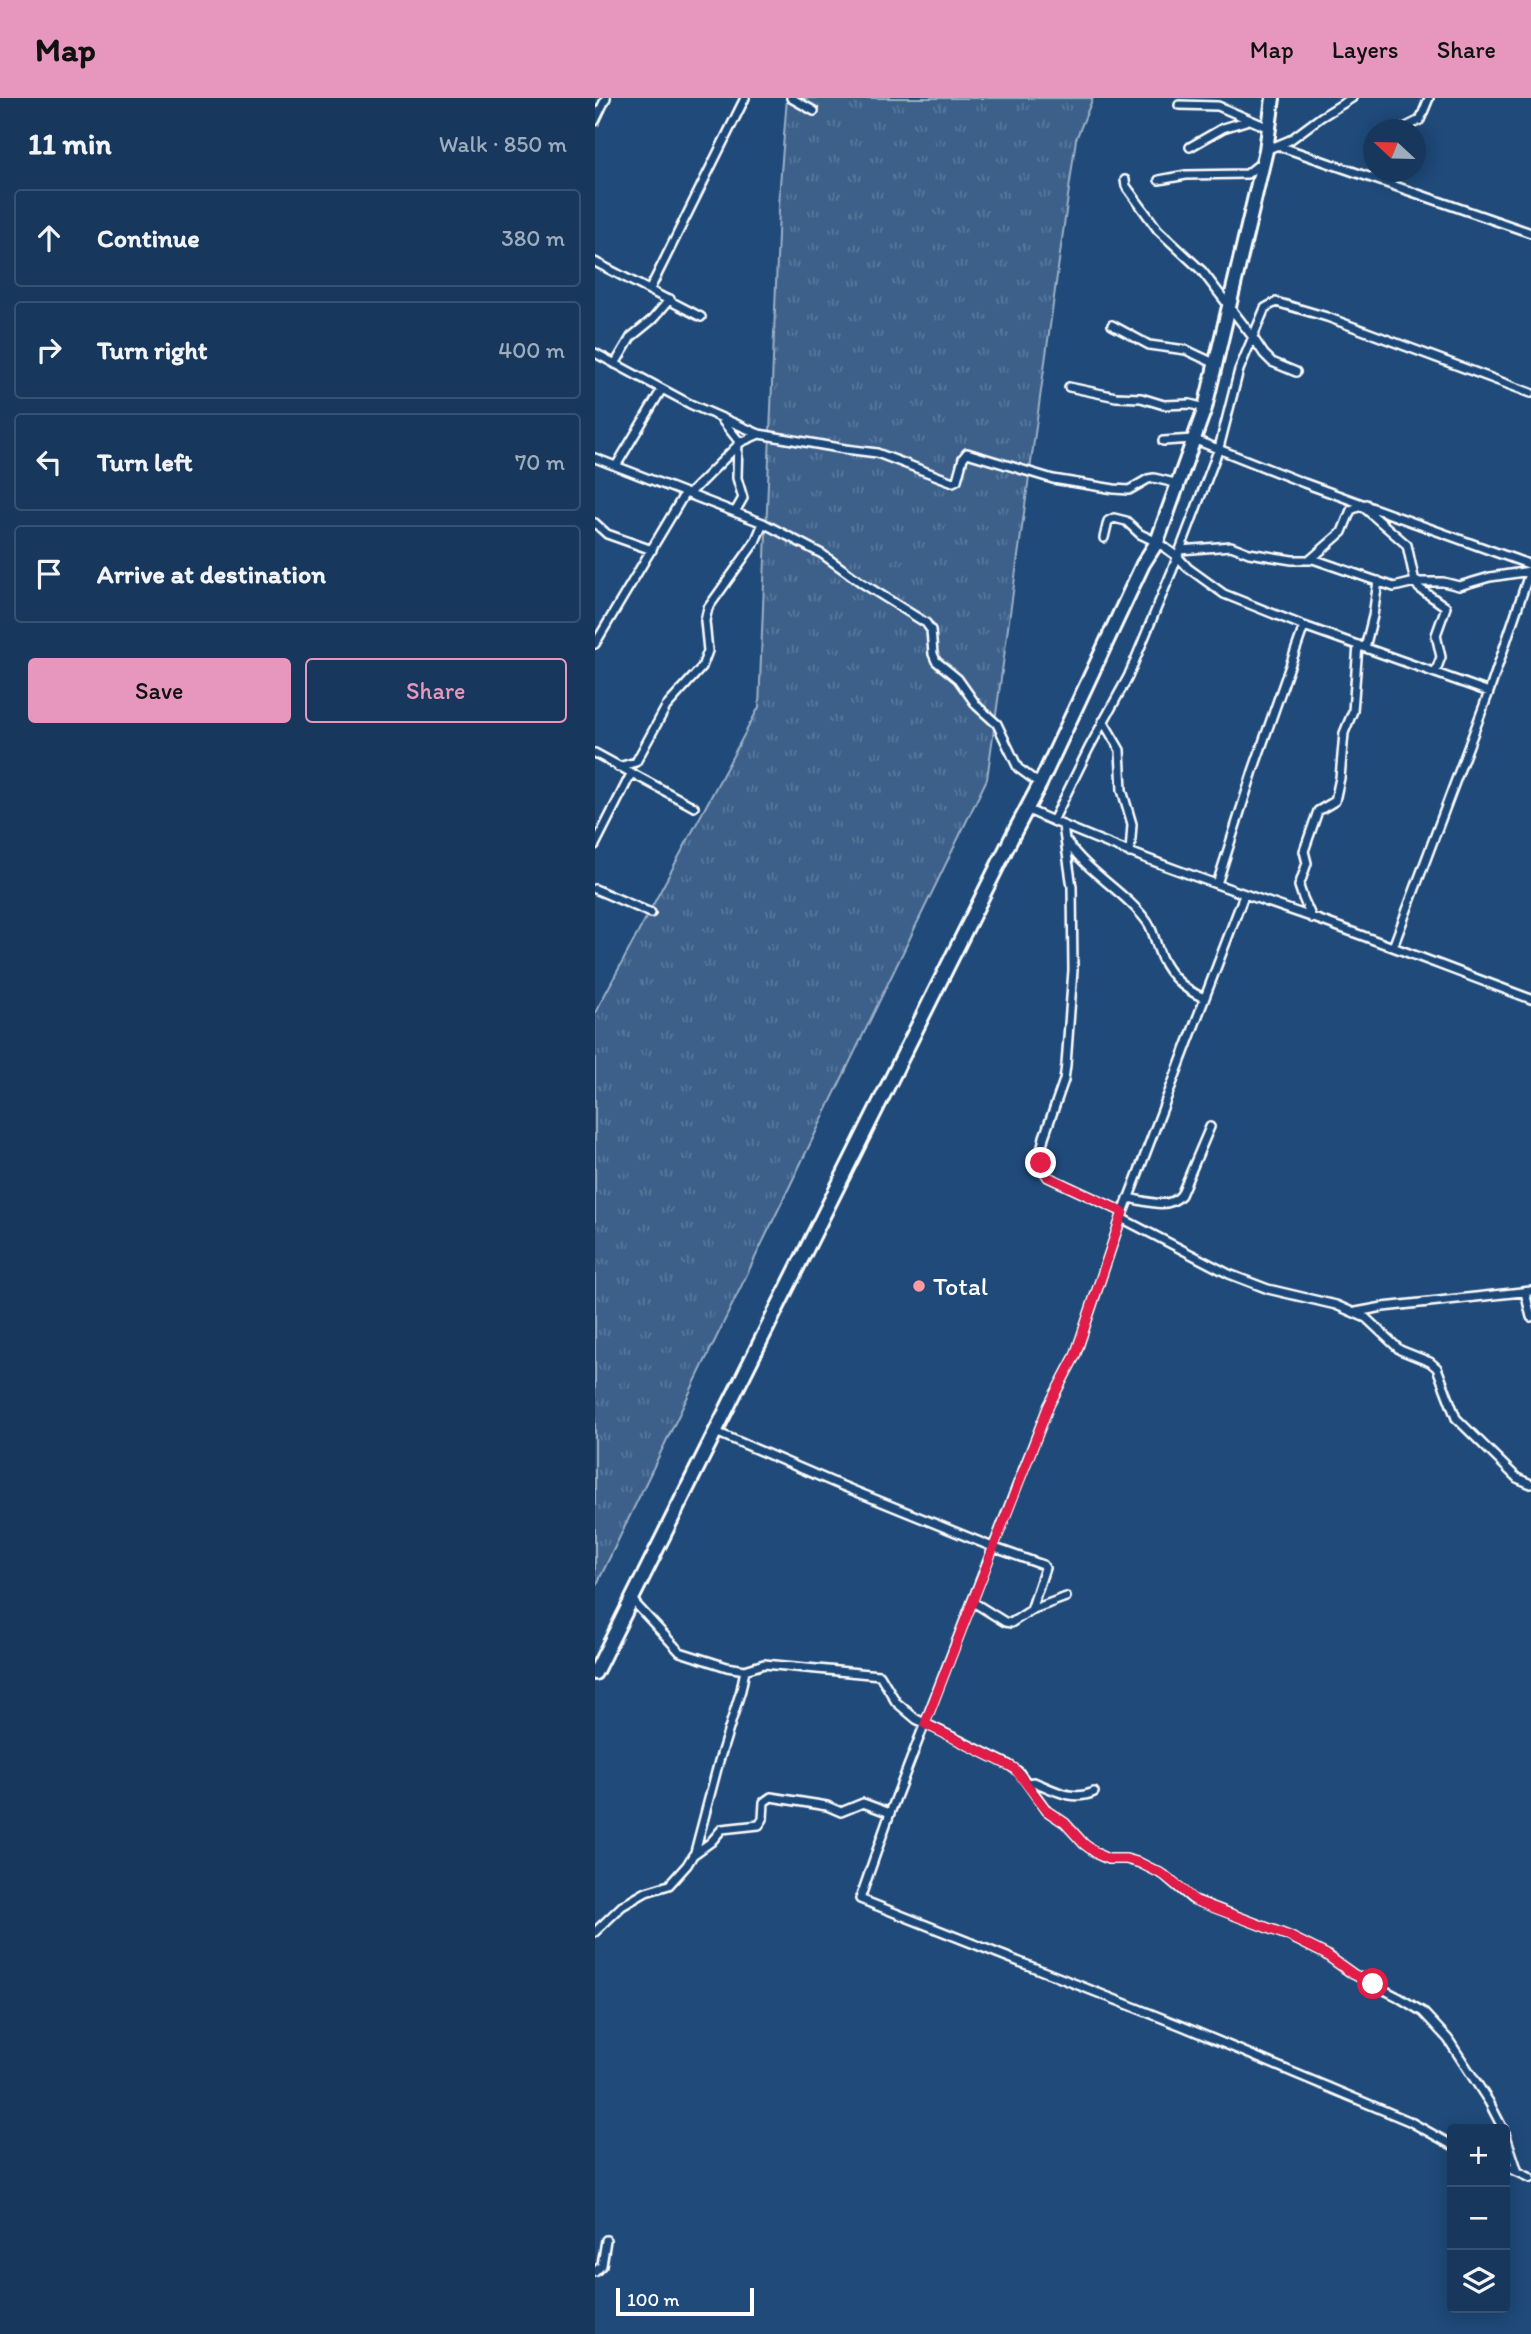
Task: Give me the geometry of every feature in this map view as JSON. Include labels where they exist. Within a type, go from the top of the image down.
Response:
[{"type":"highway","points":[[595,1673],[1040,784],[1143,565],[1157,542],[1205,408],[1217,364],[1264,156],[1273,98]]},
{"type":"street","points":[[595,121],[606,98]]},
{"type":"street","points":[[650,289],[745,98]]},
{"type":"street","points":[[791,98],[814,111]]},
{"type":"street","points":[[1420,119],[1429,98]]},
{"type":"street","points":[[1159,180],[1186,175],[1247,174],[1264,156],[1348,99]]},
{"type":"street","points":[[1179,105],[1218,106],[1269,128]]},
{"type":"street","points":[[1190,147],[1223,128],[1250,120]]},
{"type":"street","points":[[1279,146],[1363,174]]},
{"type":"street","points":[[1125,180],[1126,186],[1158,230],[1202,271],[1268,359],[1296,372]]},
{"type":"street","points":[[1387,182],[1531,233]]},
{"type":"street","points":[[595,262],[701,317]]},
{"type":"street","points":[[615,364],[631,337],[653,319],[670,299]]},
{"type":"street","points":[[1053,821],[1103,720],[1128,677],[1179,554],[1219,448],[1240,370],[1265,308],[1276,302],[1287,304],[1531,393]]},
{"type":"street","points":[[1112,325],[1149,345],[1189,351],[1217,364]]},
{"type":"street","points":[[595,353],[662,389],[759,434],[877,453],[953,482],[957,480],[967,453],[1053,479],[1114,489],[1129,489],[1148,479],[1161,478],[1179,484]]},
{"type":"street","points":[[1069,387],[1116,397],[1142,398],[1164,405],[1190,404],[1205,408]]},
{"type":"street","points":[[616,466],[662,389]]},
{"type":"street","points":[[719,416],[735,434],[739,444],[737,478],[743,499],[735,512]]},
{"type":"street","points":[[595,644],[687,494],[739,444],[759,434]]},
{"type":"street","points":[[1163,441],[1193,439],[1531,568]]},
{"type":"street","points":[[595,458],[763,523],[822,554],[852,577],[926,622],[931,630],[936,661],[958,679],[973,701],[997,724],[1018,768],[1040,784]]},
{"type":"street","points":[[1313,559],[1342,532],[1350,510],[1364,505]]},
{"type":"street","points":[[1364,505],[1407,545],[1415,582],[1422,591],[1446,607],[1437,631],[1436,639],[1441,657],[1435,673]]},
{"type":"street","points":[[1104,538],[1105,524],[1114,517],[1122,519],[1140,534],[1179,554],[1188,568],[1222,592],[1304,626],[1489,692]]},
{"type":"street","points":[[595,523],[607,534],[652,550]]},
{"type":"street","points":[[618,767],[636,762],[666,707],[702,667],[708,651],[705,621],[708,608],[755,542],[763,523]]},
{"type":"street","points":[[1179,554],[1227,546],[1292,560],[1313,559],[1394,587],[1415,582],[1443,582],[1459,586],[1531,568]]},
{"type":"street","points":[[1392,947],[1489,692],[1531,568]]},
{"type":"street","points":[[1313,918],[1299,886],[1307,863],[1304,850],[1318,811],[1335,801],[1344,733],[1353,711],[1362,646],[1373,616],[1378,581]]},
{"type":"street","points":[[1217,884],[1304,626]]},
{"type":"street","points":[[1103,720],[1119,750],[1122,790],[1132,824],[1130,853]]},
{"type":"street","points":[[595,753],[694,807]]},
{"type":"street","points":[[595,845],[631,774]]},
{"type":"street","points":[[1026,809],[1130,853],[1531,999]]},
{"type":"street","points":[[1063,825],[1072,887],[1073,970],[1064,1080],[1044,1137],[1041,1163],[1048,1177],[1229,1274],[1268,1289],[1356,1312],[1374,1324],[1400,1350],[1430,1362],[1437,1368],[1456,1418],[1517,1478],[1531,1484]]},
{"type":"street","points":[[1066,840],[1080,858],[1134,906],[1145,920],[1169,973],[1187,990],[1204,998]]},
{"type":"street","points":[[595,889],[651,913]]},
{"type":"street","points":[[1244,895],[1128,1198],[1075,1356],[1049,1405],[890,1813],[860,1899],[1182,2026],[1409,2121],[1447,2142]]},
{"type":"street","points":[[1128,1198],[1167,1204],[1177,1200],[1210,1127]]},
{"type":"street","points":[[1356,1312],[1528,1291],[1531,1317]]},
{"type":"street","points":[[716,1432],[835,1483],[1044,1566],[1031,1610]]},
{"type":"street","points":[[973,1602],[1011,1623],[1031,1610],[1066,1597]]},
{"type":"street","points":[[633,1601],[680,1652],[727,1667],[745,1670],[764,1664],[879,1675],[896,1702],[916,1719],[1019,1772],[1047,1811],[1065,1823],[1084,1844],[1099,1855],[1108,1859],[1126,1859],[1140,1863],[1164,1875],[1196,1901],[1289,1936],[1325,1954],[1353,1974],[1423,2012],[1448,2039],[1500,2124]]},
{"type":"street","points":[[595,1932],[622,1906],[634,1898],[669,1885],[687,1866],[695,1852],[745,1670]]},
{"type":"street","points":[[1027,1783],[1034,1782],[1075,1797],[1094,1792]]},
{"type":"street","points":[[695,1852],[711,1842],[722,1829],[759,1825],[763,1819],[764,1802],[771,1797],[827,1806],[839,1812],[863,1803],[890,1813]]},
{"type":"street","points":[[1510,2149],[1518,2172]]},
{"type":"street","points":[[1510,2168],[1531,2178]]},
{"type":"street","points":[[595,2272],[602,2264],[606,2240]]},
{"type":"green space","points":[[787,98],[1093,98],[1076,139],[987,779],[595,1588],[595,1013],[759,707],[780,185]]},
{"type":"place","name":"Total","points":[[919,1286]]},
{"type":"route","points":[[1041,1163],[1048,1177],[1123,1212],[1075,1356],[1049,1405],[925,1724],[1014,1768],[1047,1811],[1062,1820],[1084,1844],[1099,1855],[1108,1859],[1126,1859],[1140,1863],[1164,1875],[1196,1901],[1289,1936],[1325,1954],[1353,1974],[1373,1984]]}]
